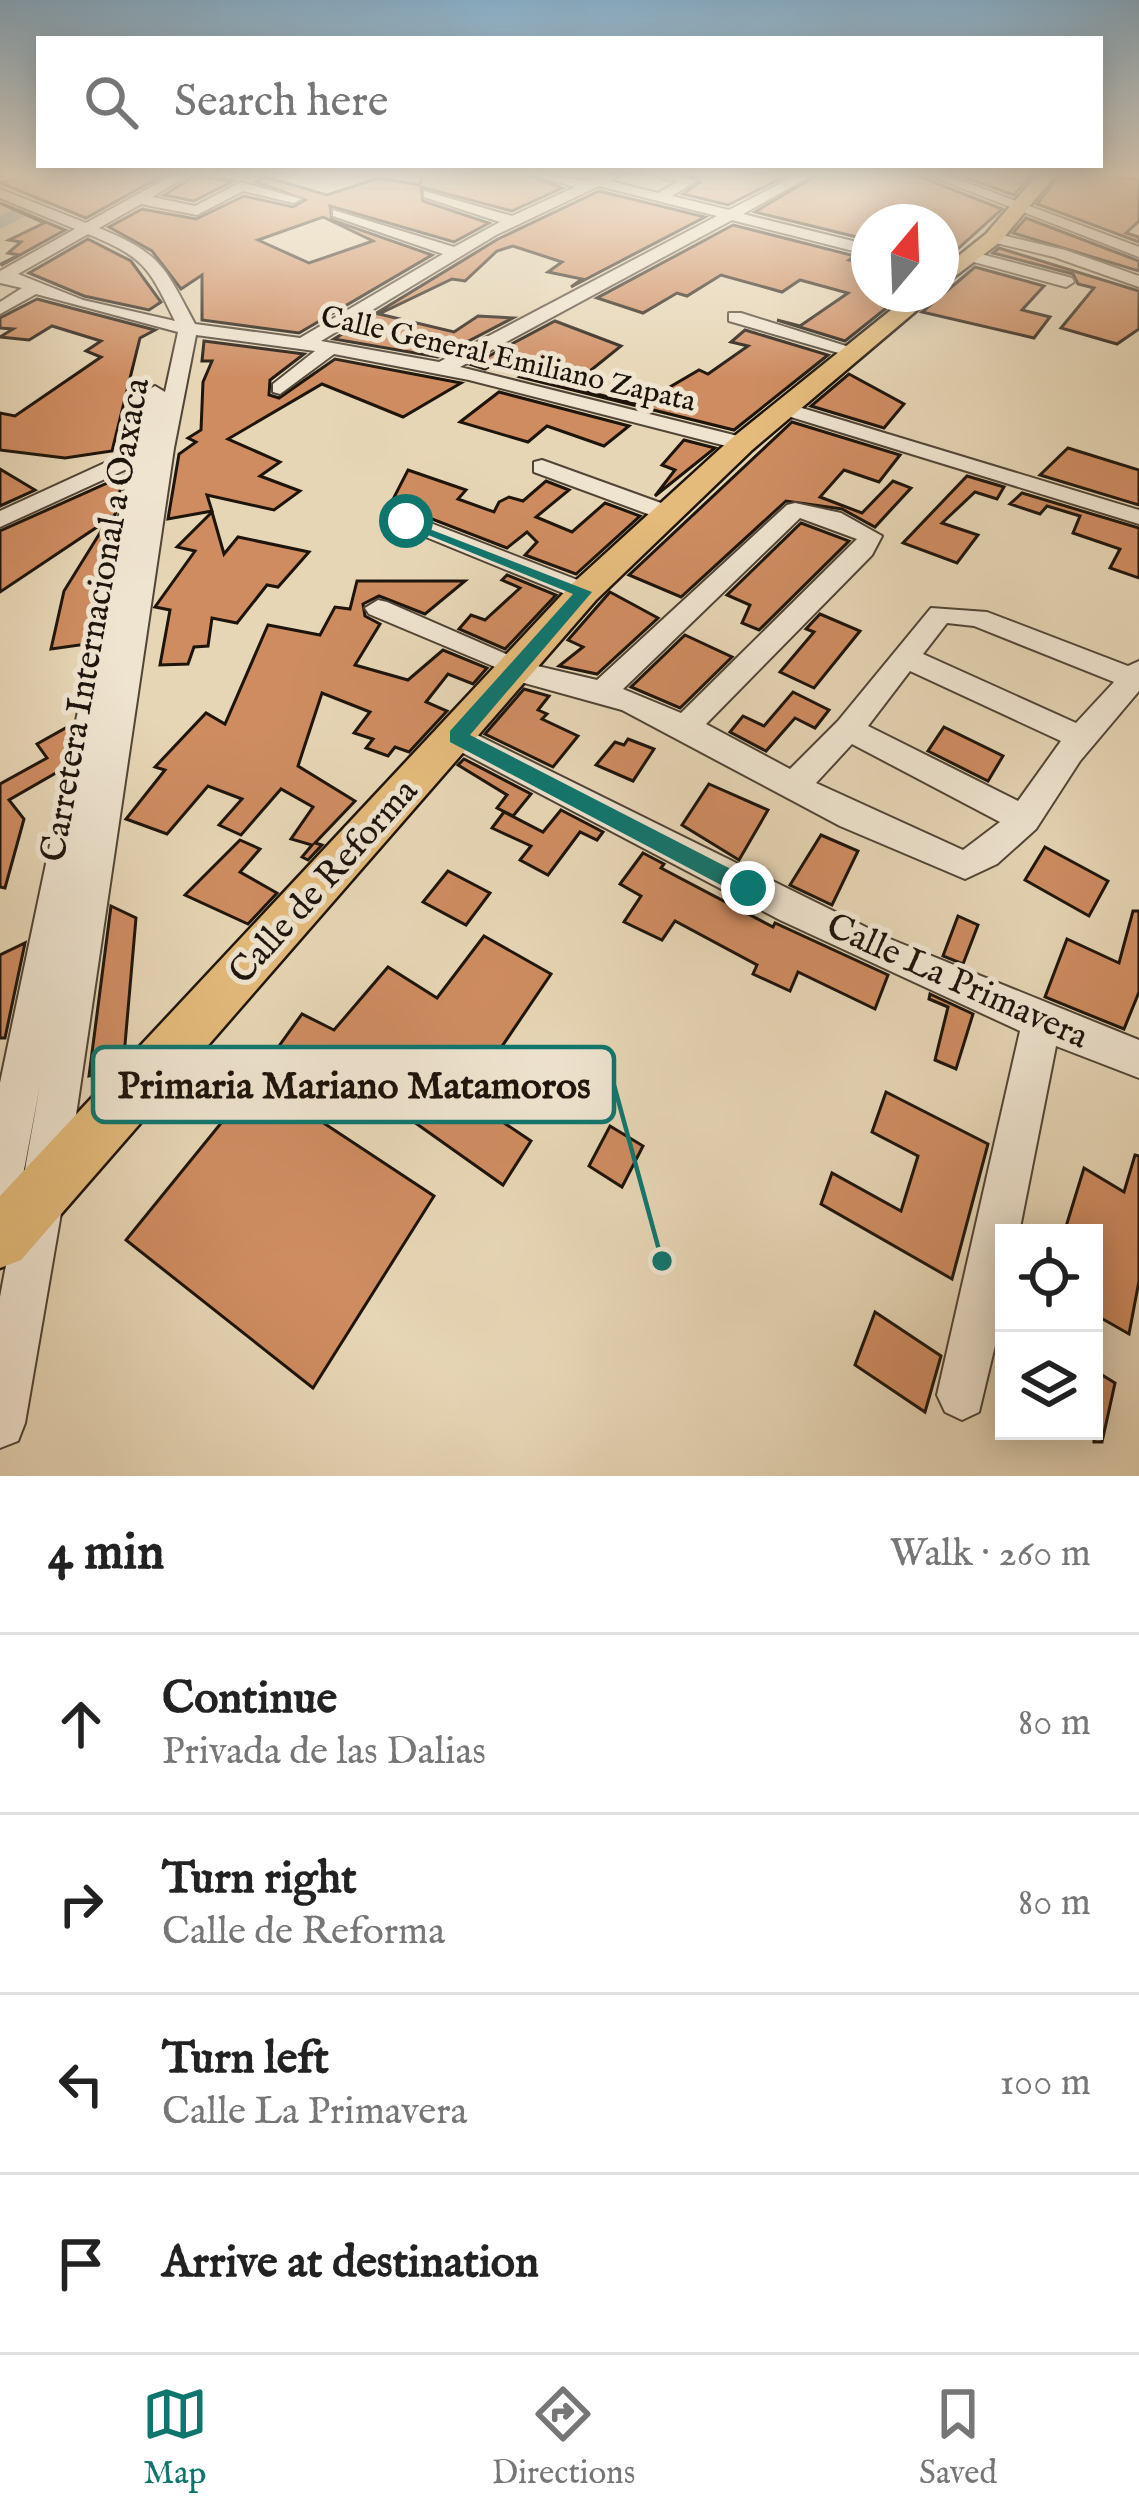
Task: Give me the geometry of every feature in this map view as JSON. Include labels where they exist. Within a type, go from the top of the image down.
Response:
[{"type":"main road","name":"Calle de Reforma","points":[[959,264],[987,242]]},
{"type":"main road","name":"Calle de Reforma","points":[[0,1239],[584,592],[664,512],[902,312]]},
{"type":"street","points":[[4,277],[68,242]]},
{"type":"street","points":[[115,242],[156,265],[172,289],[180,324]]},
{"type":"street","points":[[420,242],[455,254]]},
{"type":"street","points":[[303,344],[481,242]]},
{"type":"street","points":[[439,370],[679,242]]},
{"type":"street","points":[[1009,242],[1059,253],[1139,282]]},
{"type":"street","points":[[969,256],[1066,282]]},
{"type":"street","name":"Calle General Emiliano Zapata","points":[[4,277],[33,289],[249,341],[303,344],[439,370],[742,444]]},
{"type":"street","points":[[0,309],[33,289]]},
{"type":"street","points":[[735,317],[856,352]]},
{"type":"street","name":"Carretera Internacional a Oaxaca","points":[[0,1186],[27,1085],[180,324]]},
{"type":"street","points":[[280,388],[328,350]]},
{"type":"street","points":[[785,409],[1139,517]]},
{"type":"street","points":[[0,520],[152,449]]},
{"type":"street","points":[[542,467],[664,512]]},
{"type":"street","points":[[603,691],[794,509],[833,518],[870,536],[863,550],[686,726]]},
{"type":"street","points":[[406,521],[584,592]]},
{"type":"street","points":[[378,608],[515,668],[603,691],[686,726],[793,786],[965,865],[992,853],[1025,820],[1080,737],[1136,675],[958,614],[940,614],[849,729],[793,786]]},
{"type":"street","points":[[903,656],[1080,737]]},
{"type":"street","points":[[849,729],[1025,820]]},
{"type":"street","name":"Calle La Primavera","points":[[457,736],[748,888],[1041,1024],[1139,1059]]},
{"type":"street","points":[[962,1395],[1041,1024]]},
{"type":"street","name":"Carretera Internacional a Oaxaca","points":[[0,1423],[43,1190],[27,1085]]},
{"type":"building","points":[[21,242],[44,242],[2,265],[19,255],[8,253]]},
{"type":"building","points":[[83,242],[94,242],[131,261],[161,302],[149,310],[84,296],[29,273]]},
{"type":"building","points":[[136,242],[262,242],[309,263],[370,242],[395,242],[432,255],[299,333],[202,320],[202,275],[181,289],[152,251]]},
{"type":"building","points":[[493,242],[657,242],[571,287],[582,279],[548,272],[562,262],[513,246],[497,251],[465,281],[452,279],[379,314],[454,332],[478,316],[513,318],[438,357],[334,339]]},
{"type":"building","points":[[702,242],[799,242],[851,255],[851,312],[881,312],[845,341],[777,320],[800,326],[848,293],[800,280],[782,292],[721,275],[687,296],[677,293],[643,313],[597,298]]},
{"type":"building","points":[[1042,242],[1089,242],[1139,261],[1139,271]]},
{"type":"building","points":[[999,248],[1139,291],[1139,329],[1117,344],[1061,328],[1094,288],[1078,284],[1073,274],[993,253]]},
{"type":"building","points":[[975,267],[1044,286],[1022,310],[1050,317],[1034,338],[922,312],[959,312],[959,281]]},
{"type":"building","points":[[37,299],[155,330],[140,338],[112,451],[65,458],[0,450],[0,413],[15,416],[101,357],[86,351],[101,341],[52,326],[29,340],[0,337],[13,329],[0,328],[0,318]]},
{"type":"building","points":[[555,321],[621,346],[570,387],[639,405],[699,370],[708,374],[748,346],[731,342],[745,330],[828,355],[734,430],[520,377],[528,372],[515,351],[485,369],[472,365]]},
{"type":"building","points":[[204,341],[304,354],[270,380],[269,395],[279,398],[335,359],[461,383],[403,417],[322,384],[228,439],[280,462],[260,476],[300,491],[274,510],[207,495],[212,511],[168,519],[179,454],[196,442],[188,438],[201,430],[203,382],[212,361],[202,361]]},
{"type":"building","points":[[849,374],[904,404],[884,428],[811,406]]},
{"type":"building","points":[[499,392],[629,426],[604,446],[547,426],[528,442],[460,422]]},
{"type":"building","points":[[792,422],[900,455],[879,482],[844,470],[820,497],[862,513],[893,481],[911,488],[875,527],[842,509],[786,501],[681,597],[629,575]]},
{"type":"building","points":[[684,440],[715,448],[655,496],[675,470],[662,465]]},
{"type":"building","points":[[1068,448],[1139,470],[1139,505],[1040,475]]},
{"type":"building","points":[[0,469],[35,490],[0,506]]},
{"type":"building","points":[[408,470],[466,490],[458,499],[494,512],[499,502],[509,497],[523,501],[546,481],[569,490],[536,517],[572,532],[605,503],[640,516],[576,574],[525,555],[537,542],[527,532],[507,548],[409,510],[394,516],[386,513]]},
{"type":"building","points":[[123,476],[115,515],[0,592],[0,531]]},
{"type":"building","points":[[967,476],[1004,487],[997,499],[975,492],[942,523],[978,535],[957,563],[903,543]]},
{"type":"building","points":[[1022,493],[1139,528],[1139,578],[1110,568],[1120,549],[1073,533],[1080,516],[1047,506],[1040,514],[1010,504]]},
{"type":"building","points":[[212,512],[224,554],[238,537],[309,552],[278,587],[267,585],[237,623],[212,618],[208,646],[194,647],[188,664],[160,665],[170,610],[155,607],[195,551],[177,547]]},
{"type":"building","points":[[108,520],[111,531],[87,644],[51,649],[64,591]]},
{"type":"building","points":[[801,523],[849,541],[759,630],[742,623],[750,605],[727,595]]},
{"type":"building","points":[[507,575],[556,595],[505,649],[459,629],[471,615],[485,620],[520,588],[502,580]]},
{"type":"building","points":[[357,581],[465,581],[425,614],[379,596],[363,604],[365,616],[380,624],[355,665],[408,680],[443,650],[487,668],[473,684],[448,674],[426,702],[447,711],[409,752],[395,747],[388,756],[366,748],[373,739],[354,733],[370,712],[322,693],[298,766],[355,801],[315,843],[322,845],[308,860],[302,857],[312,845],[291,839],[313,807],[281,789],[241,835],[219,825],[242,799],[208,786],[167,834],[126,819],[165,770],[155,767],[206,713],[225,724],[268,625],[320,635],[335,607],[350,609]]},
{"type":"building","points":[[610,592],[658,618],[597,674],[559,666],[583,647],[568,640]]},
{"type":"building","points":[[820,614],[860,631],[814,688],[780,672],[814,632],[806,629]]},
{"type":"building","points":[[685,635],[732,657],[680,708],[631,687]]},
{"type":"building","points":[[524,689],[549,696],[538,710],[547,714],[542,719],[578,736],[553,767],[485,734]]},
{"type":"building","points":[[793,692],[829,710],[815,728],[795,718],[766,751],[730,732],[743,716],[764,726]]},
{"type":"building","points":[[71,725],[61,770],[9,800],[24,819],[5,888],[0,887],[0,784],[47,758],[37,744]]},
{"type":"building","points":[[944,727],[1003,756],[988,781],[928,751]]},
{"type":"building","points":[[628,739],[654,749],[633,781],[596,765],[615,742],[624,745]]},
{"type":"building","points":[[464,759],[531,794],[513,816],[497,808],[507,795],[458,765]]},
{"type":"building","points":[[709,784],[768,810],[739,860],[682,825]]},
{"type":"building","points":[[561,810],[603,832],[597,840],[580,832],[548,875],[520,860],[531,846],[492,828],[504,812],[543,832]]},
{"type":"building","points":[[821,835],[858,851],[832,905],[790,885]]},
{"type":"building","points":[[240,840],[260,849],[240,872],[277,893],[248,924],[185,895]]},
{"type":"building","points":[[1045,847],[1108,881],[1089,916],[1025,880]]},
{"type":"building","points":[[643,853],[664,864],[661,868],[773,927],[775,923],[888,975],[875,1009],[798,972],[790,991],[753,974],[757,965],[675,921],[662,940],[624,922],[641,896],[620,884]]},
{"type":"building","points":[[448,871],[490,893],[466,925],[423,902]]},
{"type":"building","points":[[111,906],[136,918],[124,1056],[110,1072],[89,1076]]},
{"type":"building","points":[[1133,911],[1139,911],[1139,992],[1124,1029],[1045,997],[1067,939],[1119,963]]},
{"type":"building","points":[[958,916],[978,925],[963,964],[943,956]]},
{"type":"building","points":[[484,936],[551,974],[467,1098],[531,1141],[503,1185],[314,1051],[302,1068],[274,1053],[302,1014],[334,1030],[388,967],[437,998]]},
{"type":"building","points":[[25,943],[5,1038],[0,1038],[0,955]]},
{"type":"building","points":[[930,994],[973,1014],[956,1069],[935,1060],[948,1007],[929,999]]},
{"type":"building","points":[[257,1079],[434,1196],[313,1388],[126,1240]]},
{"type":"building","points":[[886,1092],[988,1144],[952,1279],[821,1204],[832,1173],[901,1211],[918,1156],[872,1132]]},
{"type":"building","points":[[610,1126],[643,1146],[622,1187],[589,1166]]},
{"type":"building","points":[[1135,1155],[1139,1156],[1139,1281],[1129,1334],[1103,1319],[1103,1224],[1067,1224],[1084,1168],[1124,1192]]},
{"type":"building","points":[[875,1312],[941,1356],[925,1412],[855,1365]]},
{"type":"building","points":[[1103,1376],[1115,1383],[1103,1437]]},
{"type":"place","name":"Primaria Mariano Matamoros","points":[[662,1261]]},
{"type":"route","points":[[406,521],[584,592],[457,736],[748,888]]}]
